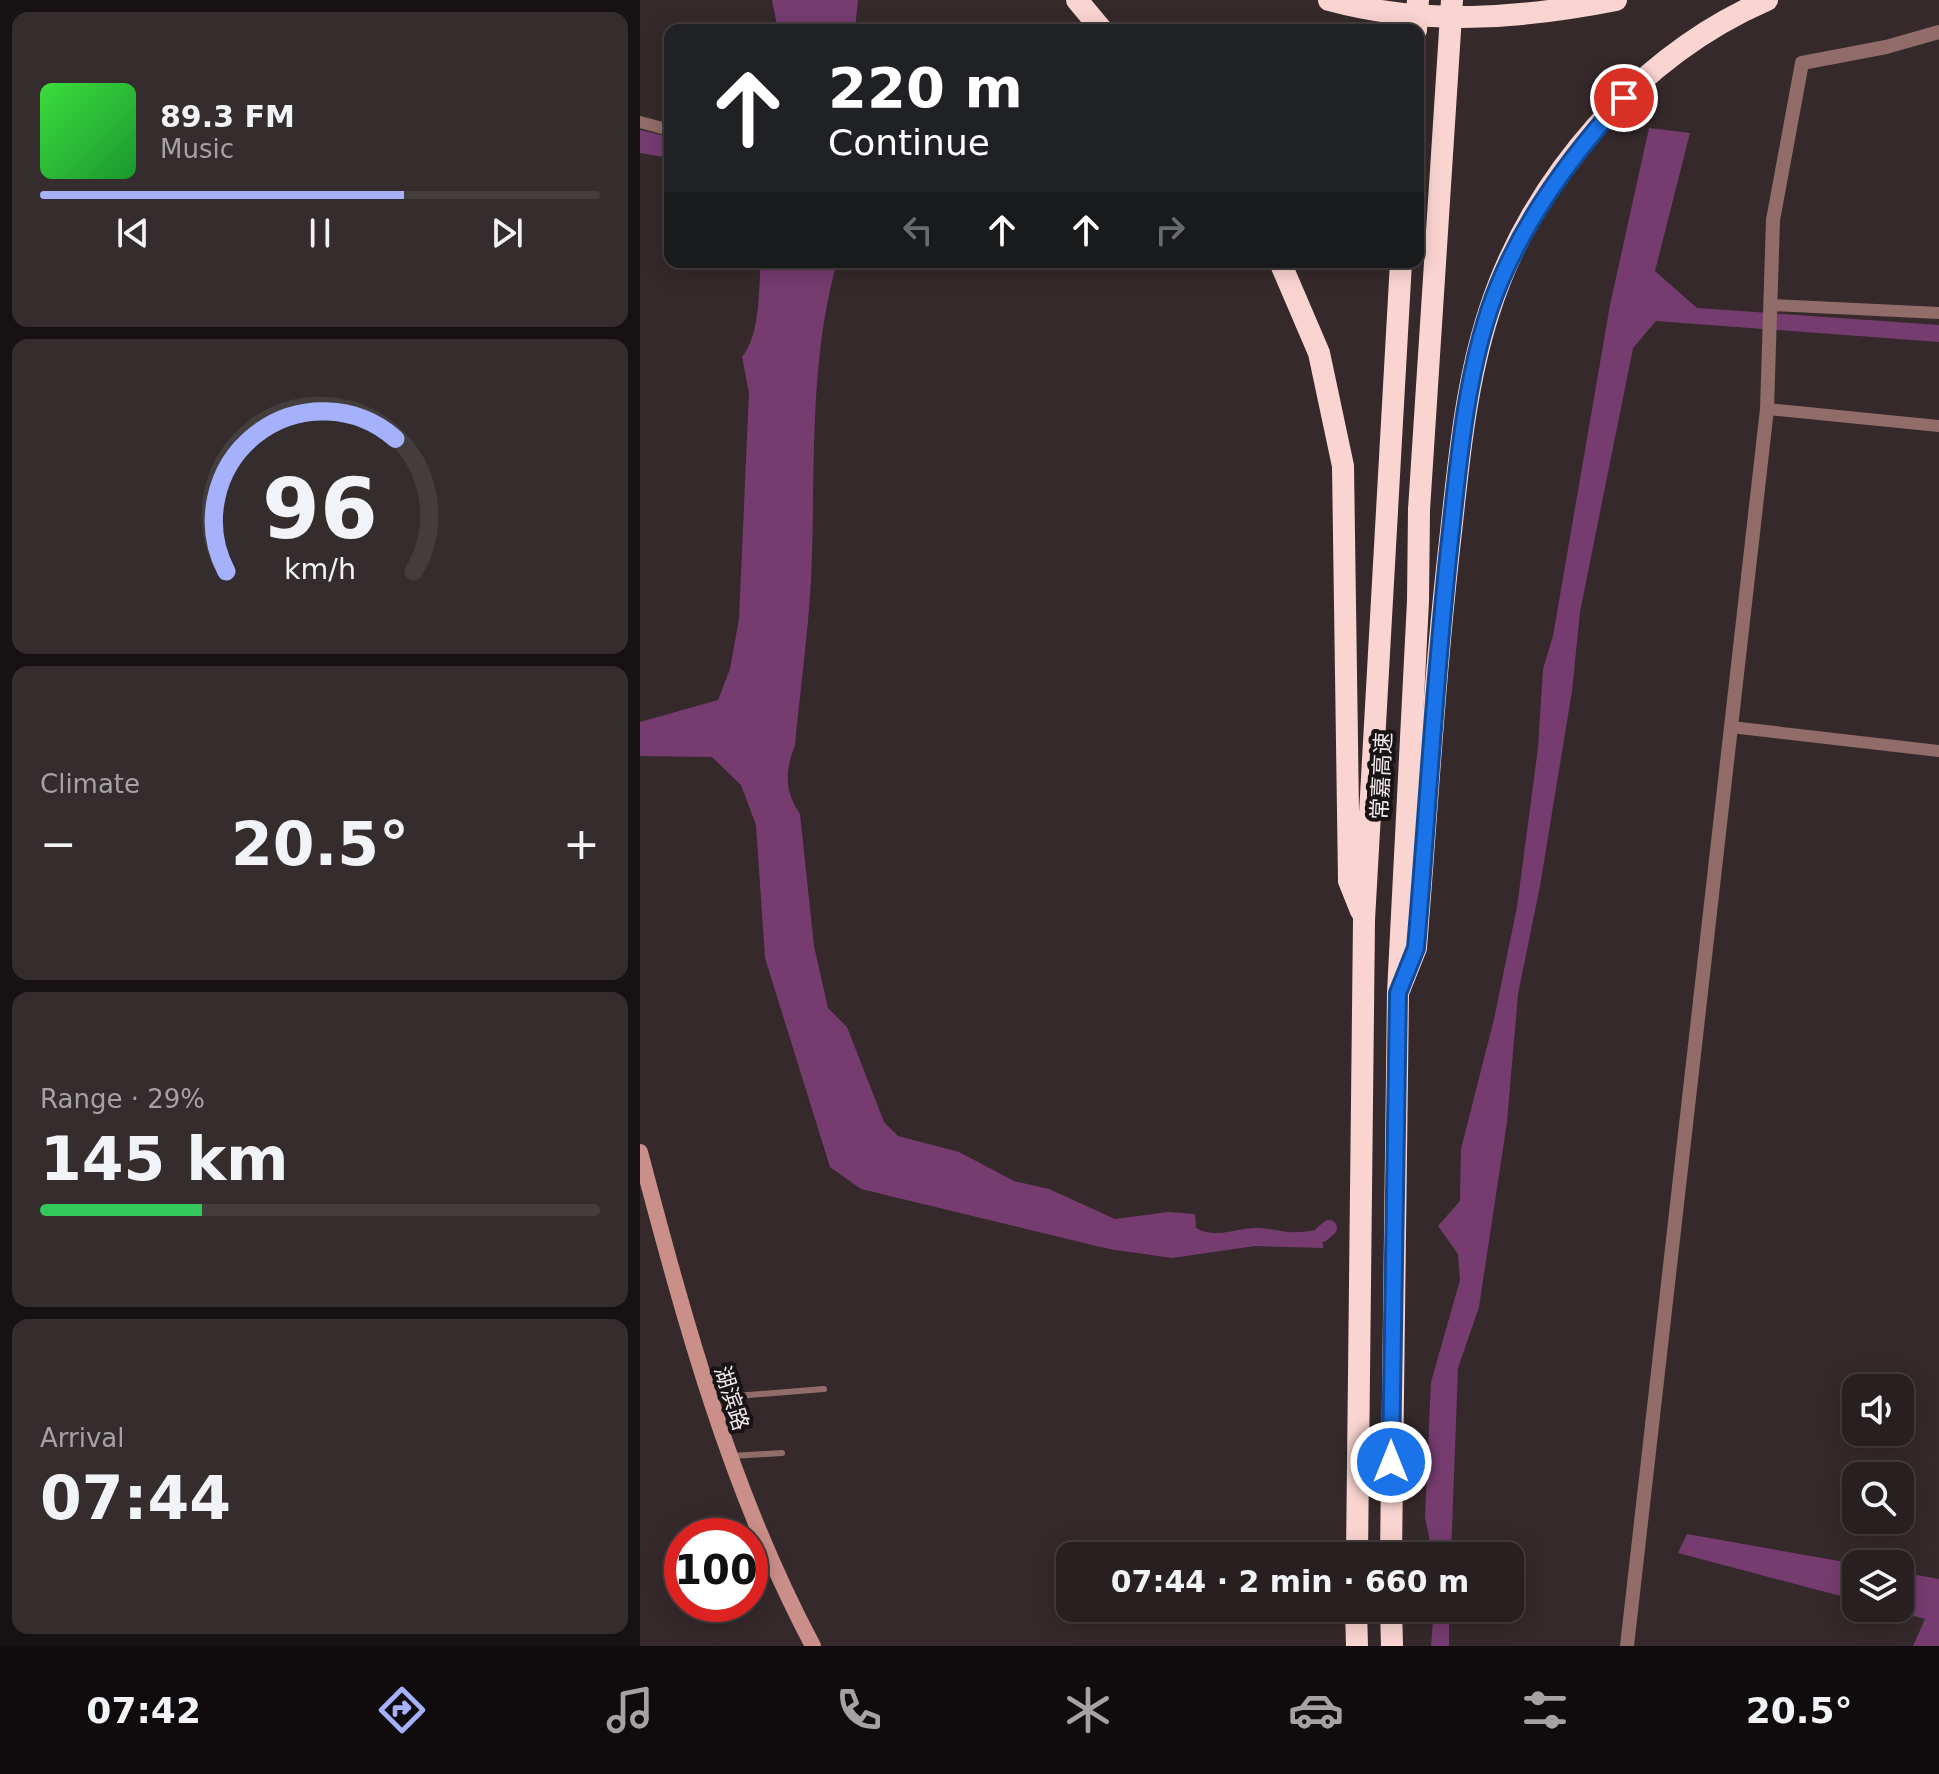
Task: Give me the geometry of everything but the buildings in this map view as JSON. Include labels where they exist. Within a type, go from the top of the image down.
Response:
[{"type":"highway","points":[[1077,0],[1097,24]]},
{"type":"highway","points":[[1329,0],[1417,15],[1511,17],[1616,0]]},
{"type":"highway","name":"常嘉高速","points":[[1391,1542],[1398,993],[1418,601],[1419,510],[1452,0]]},
{"type":"highway","points":[[1398,993],[1416,948],[1443,591],[1471,382],[1489,309],[1520,238],[1560,173],[1596,128],[1624,98],[1680,50],[1767,0]]},
{"type":"highway","points":[[1283,268],[1319,353],[1341,454],[1346,517],[1349,881],[1364,920]]},
{"type":"highway","name":"常嘉高速","points":[[1357,1542],[1364,920],[1401,268]]},
{"type":"highway","points":[[1356,1622],[1357,1646]]},
{"type":"highway","points":[[1391,1622],[1392,1646]]},
{"type":"main road","name":"湖滨路","points":[[640,1152],[708,1398],[728,1456],[813,1646]]},
{"type":"street","points":[[1627,1646],[1767,409],[1773,220],[1802,63],[1886,47],[1939,32]]},
{"type":"street","points":[[640,122],[664,128]]},
{"type":"street","points":[[1771,307],[1939,313]]},
{"type":"street","points":[[1767,409],[1939,426]]},
{"type":"street","points":[[1731,727],[1939,751]]},
{"type":"lane","points":[[708,1398],[824,1389]]},
{"type":"lane","points":[[728,1456],[782,1453]]},
{"type":"shaded area","points":[[772,0],[858,0],[856,24],[777,24]]},
{"type":"shaded area","points":[[1649,128],[1690,133],[1655,271],[1697,308],[1939,325],[1939,342],[1656,321],[1633,348],[1580,612],[1572,691],[1540,886],[1518,994],[1507,1122],[1479,1307],[1458,1368],[1452,1542],[1430,1542],[1425,1517],[1431,1382],[1460,1280],[1458,1254],[1438,1226],[1460,1201],[1461,1149],[1494,1019],[1517,907],[1538,748],[1543,669],[1553,636],[1610,305]]},
{"type":"shaded area","points":[[640,130],[664,136],[664,157],[640,153]]},
{"type":"shaded area","points":[[761,268],[836,268],[821,340],[817,380],[810,601],[795,745],[788,781],[791,797],[800,814],[814,946],[828,1008],[847,1027],[884,1122],[898,1136],[959,1152],[1014,1181],[1049,1189],[1115,1219],[1168,1212],[1195,1214],[1196,1228],[1212,1233],[1251,1228],[1292,1232],[1316,1230],[1322,1234],[1323,1248],[1255,1246],[1172,1258],[1109,1249],[861,1189],[830,1167],[765,958],[756,825],[741,785],[712,757],[640,756],[640,722],[718,700],[730,669],[739,619],[749,393],[742,357],[753,336]]},
{"type":"shaded area","points":[[1687,1534],[1842,1562],[1842,1596],[1678,1553]]},
{"type":"shaded area","points":[[1914,1575],[1939,1579],[1939,1646],[1913,1646],[1925,1619],[1914,1616]]},
{"type":"shaded area","points":[[1433,1622],[1449,1622],[1449,1646],[1431,1646]]},
{"type":"waterway","points":[[1322,1234],[1329,1228]]},
{"type":"route","points":[[1391,1462],[1398,993],[1416,948],[1442,606],[1471,382],[1489,309],[1520,238],[1560,173],[1624,98]]}]
